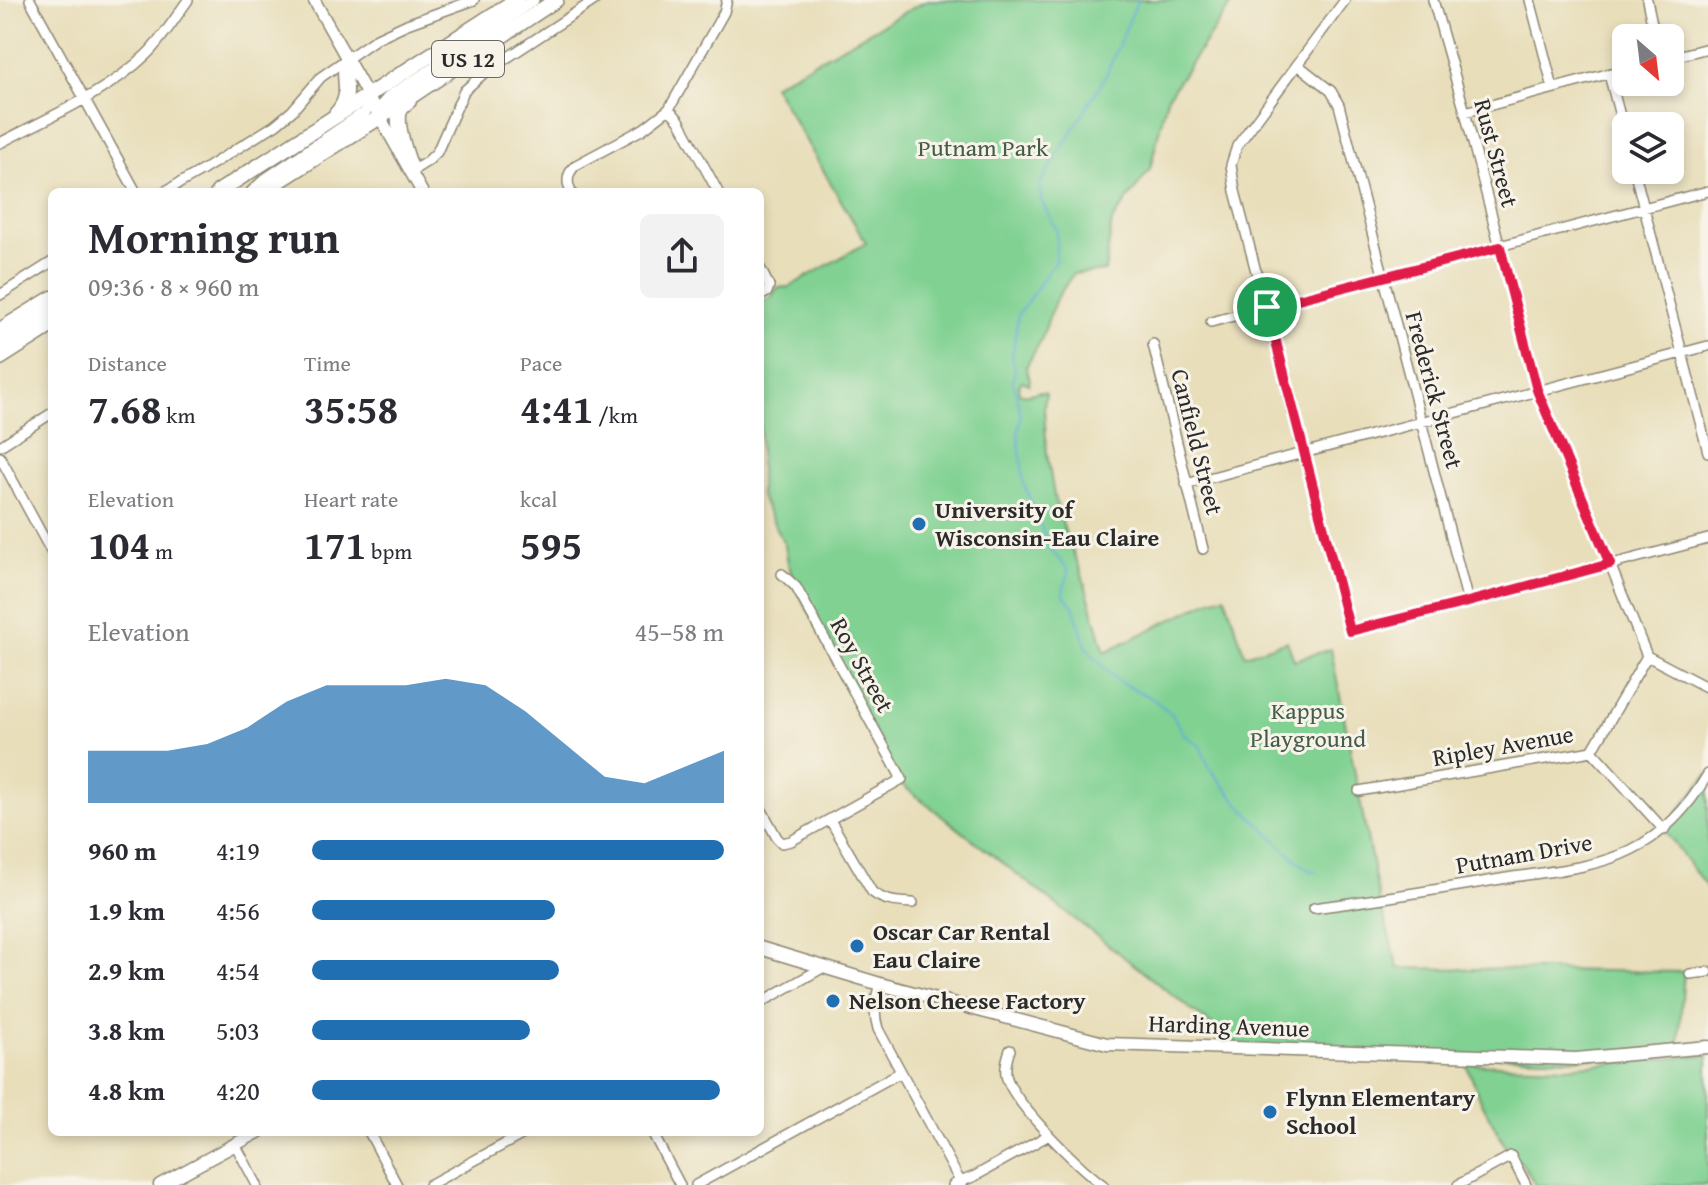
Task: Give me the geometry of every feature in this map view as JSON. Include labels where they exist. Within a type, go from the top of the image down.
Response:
[{"type":"main road","name":"US 12","points":[[224,188],[516,0]]},
{"type":"main road","name":"US 12","points":[[268,188],[556,0]]},
{"type":"main road","points":[[329,121],[347,98],[344,71],[347,58]]},
{"type":"main road","points":[[412,171],[402,140],[400,111],[417,93]]},
{"type":"main road","points":[[0,330],[48,300]]},
{"type":"main road","points":[[0,345],[48,312]]},
{"type":"main road","points":[[0,358],[48,328]]},
{"type":"main road","name":"Harding Avenue","points":[[764,949],[880,984],[1107,1044],[1576,1059],[1708,1047]]},
{"type":"main road","points":[[160,1185],[250,1136]]},
{"type":"street","points":[[30,0],[134,188]]},
{"type":"street","points":[[0,143],[110,84],[163,36],[188,0]]},
{"type":"street","points":[[314,0],[420,188]]},
{"type":"street","points":[[171,188],[275,125],[292,111],[321,77],[377,38],[474,0]]},
{"type":"street","points":[[380,117],[386,99],[533,0]]},
{"type":"street","points":[[412,171],[437,152],[469,85],[595,0]]},
{"type":"street","points":[[569,188],[568,176],[576,165],[643,129],[669,109],[724,12],[727,0]]},
{"type":"street","points":[[1345,0],[1237,146],[1231,165],[1235,191],[1350,631],[1708,539]]},
{"type":"street","name":"Rust Street","points":[[1433,0],[1537,390],[1647,656]]},
{"type":"street","points":[[1530,0],[1553,88]]},
{"type":"street","points":[[1647,0],[1652,24]]},
{"type":"street","points":[[1684,54],[1708,48]]},
{"type":"street","name":"Frederick Street","points":[[1298,65],[1331,91],[1339,105],[1468,602]]},
{"type":"street","points":[[1465,112],[1612,73]]},
{"type":"street","points":[[1609,74],[1619,112]]},
{"type":"street","points":[[256,188],[364,113],[368,96]]},
{"type":"street","points":[[669,109],[679,120],[716,188]]},
{"type":"street","points":[[1638,184],[1708,452]]},
{"type":"street","points":[[1211,322],[1708,191]]},
{"type":"street","points":[[0,295],[48,265]]},
{"type":"street","points":[[764,276],[769,289],[764,293]]},
{"type":"street","name":"Canfield Street","points":[[1153,344],[1203,549]]},
{"type":"street","points":[[1186,484],[1708,346]]},
{"type":"street","points":[[0,446],[48,416]]},
{"type":"street","points":[[0,457],[48,539]]},
{"type":"street","name":"Roy Street","points":[[782,574],[796,587],[902,779],[830,820]]},
{"type":"street","points":[[1647,656],[1708,688]]},
{"type":"street","name":"Ripley Avenue","points":[[1359,791],[1592,751],[1647,656]]},
{"type":"street","points":[[1592,751],[1664,830]]},
{"type":"street","name":"Putnam Drive","points":[[1314,908],[1598,863],[1633,849],[1664,830],[1697,793],[1708,774]]},
{"type":"street","points":[[764,814],[782,843],[830,820],[872,892],[891,902],[913,903]]},
{"type":"street","points":[[764,1001],[824,967]]},
{"type":"street","points":[[1690,974],[1708,972]]},
{"type":"street","points":[[880,984],[874,1016],[878,1029],[958,1184],[1049,1135]]},
{"type":"street","points":[[1010,1050],[1006,1076],[1012,1091],[1067,1155],[1103,1185]]},
{"type":"street","points":[[696,1185],[901,1072]]},
{"type":"street","points":[[371,1136],[397,1185]]},
{"type":"street","points":[[429,1185],[520,1136]]},
{"type":"street","points":[[654,1136],[680,1185]]},
{"type":"street","points":[[235,1144],[257,1185]]},
{"type":"street","points":[[1458,1185],[1511,1156],[1526,1185]]},
{"type":"green space","name":"Putnam Park","points":[[927,0],[1234,0],[1167,98],[1150,169],[1112,221],[1105,271],[1073,274],[1055,301],[1041,340],[1026,367],[1029,384],[1022,381],[1019,386],[1019,393],[1046,393],[1047,454],[1054,496],[1105,652],[1225,596],[1245,655],[1287,641],[1294,660],[1331,649],[1379,899],[1398,968],[1684,972],[1678,1050],[1576,1059],[1241,1048],[901,784],[796,587],[785,545],[764,504],[764,301],[777,288],[789,287],[866,243],[773,85]]},
{"type":"green space","points":[[1708,774],[1708,889],[1664,830]]},
{"type":"green space","points":[[1708,1055],[1708,1185],[1535,1185],[1521,1163],[1509,1153],[1482,1103],[1466,1064],[1567,1067]]},
{"type":"waterway","points":[[1138,0],[1105,77],[1040,184],[1041,200],[1057,231],[1055,262],[1018,315],[1012,358],[1015,368],[1013,382],[1021,414],[1018,433],[1024,485],[1050,549],[1068,569],[1064,595],[1073,606],[1087,648],[1119,682],[1150,697],[1171,713],[1184,734],[1200,746],[1210,769],[1239,804],[1293,857],[1316,872]]},
{"type":"place","name":"University of Wisconsin-Eau Claire","points":[[919,524]]},
{"type":"place","name":"Oscar Car Rental Eau Claire","points":[[857,946]]},
{"type":"place","name":"Nelson Cheese Factory","points":[[833,1001]]},
{"type":"place","name":"Flynn Elementary School","points":[[1270,1112]]},
{"type":"route","points":[[1500,247],[1537,390],[1610,564],[1350,631],[1267,307],[1500,247]]},
{"type":"park label","name":"Kappus Playground","points":[[1308,725]]}]
